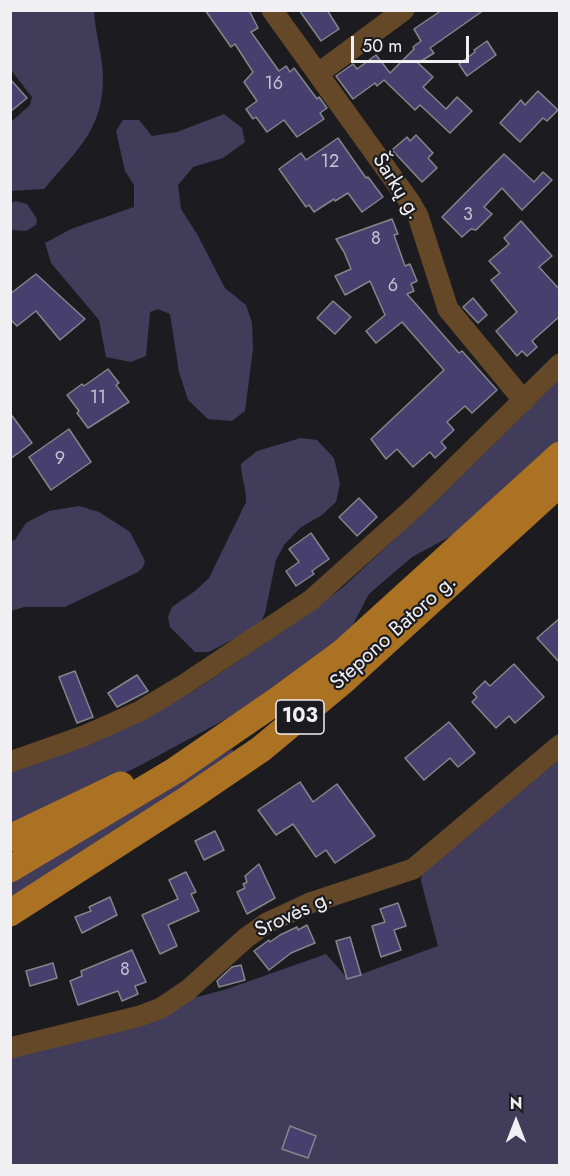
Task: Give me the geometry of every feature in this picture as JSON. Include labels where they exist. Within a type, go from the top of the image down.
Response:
[{"type":"main road","name":"Stepono Batoro g.","points":[[10,869],[176,770],[236,730],[342,653],[560,455]]},
{"type":"main road","name":"Stepono Batoro g.","points":[[10,913],[261,749],[344,680],[560,483]]},
{"type":"main road","name":"103","points":[[10,838],[236,730]]},
{"type":"street","name":"Šarkų g.","points":[[272,10],[410,202],[418,216],[448,309],[524,400]]},
{"type":"street","points":[[319,73],[404,10]]},
{"type":"street","points":[[10,762],[84,736],[140,711],[185,684],[311,600],[417,505],[560,364]]},
{"type":"street","name":"Srovės g.","points":[[10,1048],[140,1016],[161,1008],[189,990],[267,923],[310,903],[413,869],[560,745]]},
{"type":"shaded area","points":[[11,10],[94,11],[103,79],[98,113],[85,140],[44,189],[11,191],[11,122],[30,105],[32,97],[11,70]]},
{"type":"shaded area","points":[[224,114],[242,128],[245,142],[223,158],[193,167],[178,185],[181,209],[197,234],[225,288],[246,305],[252,323],[253,349],[245,411],[232,421],[208,419],[188,400],[179,372],[170,314],[158,309],[150,312],[146,356],[131,362],[106,357],[99,320],[51,263],[45,243],[71,229],[134,207],[134,185],[125,171],[116,131],[123,120],[139,120],[152,136],[177,132]]},
{"type":"shaded area","points":[[15,201],[27,204],[37,219],[36,225],[26,231],[11,230],[11,203]]},
{"type":"shaded area","points":[[559,373],[559,442],[466,528],[412,557],[369,594],[349,632],[298,672],[228,718],[139,766],[11,827],[11,770],[140,720],[194,691],[299,620],[342,588],[401,533]]},
{"type":"shaded area","points":[[301,438],[317,440],[334,458],[340,484],[336,502],[322,515],[300,528],[284,545],[276,560],[265,613],[260,623],[209,652],[195,652],[170,627],[168,617],[172,607],[209,578],[246,502],[241,464],[257,451]]},
{"type":"shaded area","points":[[79,506],[99,512],[130,532],[145,561],[143,567],[138,572],[65,607],[24,607],[11,611],[11,541],[15,540],[26,523],[49,511]]},
{"type":"shaded area","points":[[232,749],[236,755],[11,901],[10,881]]},
{"type":"shaded area","points":[[559,759],[559,1165],[11,1166],[11,1047],[227,989],[326,954],[348,979],[438,946],[421,881],[422,872]]},
{"type":"building","points":[[205,10],[249,10],[258,28],[251,32],[279,71],[286,66],[290,72],[294,68],[317,99],[319,97],[327,108],[320,113],[324,119],[297,137],[284,120],[267,132],[256,117],[253,119],[246,109],[257,101],[244,82],[253,72],[235,44],[231,47]]},
{"type":"building","points":[[299,10],[327,10],[339,29],[321,41]]},
{"type":"building","points":[[442,10],[484,10],[430,48],[434,53],[418,63],[433,77],[423,87],[446,109],[457,97],[472,111],[450,133],[420,105],[415,110],[384,80],[377,86],[375,83],[353,99],[336,76],[353,64],[357,69],[376,55],[390,73],[421,41],[414,29]]},
{"type":"building","points":[[487,41],[496,55],[467,76],[459,64]]},
{"type":"building","points":[[10,79],[27,98],[10,112]]},
{"type":"building","points":[[538,91],[558,110],[547,121],[543,118],[520,142],[500,123],[521,100],[525,105]]},
{"type":"building","points":[[416,135],[433,153],[428,158],[437,168],[422,182],[392,150],[407,137],[410,141]]},
{"type":"building","points":[[338,138],[366,178],[368,177],[383,197],[362,212],[348,193],[314,212],[309,205],[306,207],[279,169],[301,153],[306,160]]},
{"type":"building","points":[[504,154],[534,182],[543,172],[552,180],[522,210],[502,188],[484,207],[492,214],[476,230],[471,229],[462,237],[442,217]]},
{"type":"building","points":[[392,219],[398,234],[394,235],[405,266],[410,264],[417,281],[411,284],[414,291],[407,294],[459,353],[462,351],[497,390],[472,413],[465,406],[447,422],[454,430],[441,442],[446,448],[435,458],[430,452],[413,467],[397,449],[386,459],[371,439],[444,370],[402,322],[376,343],[366,331],[385,315],[370,281],[345,295],[335,276],[351,269],[336,239]]},
{"type":"building","points":[[521,221],[552,256],[539,267],[560,290],[560,316],[532,341],[537,347],[527,356],[522,351],[517,356],[496,331],[517,312],[491,280],[500,273],[489,261],[509,244],[504,238]]},
{"type":"building","points":[[36,274],[85,319],[60,340],[36,311],[17,326],[10,319],[10,294]]},
{"type":"building","points":[[473,298],[487,315],[478,323],[463,307]]},
{"type":"building","points":[[333,301],[351,317],[335,334],[317,318]]},
{"type":"building","points":[[108,369],[119,383],[116,385],[129,402],[88,428],[67,395]]},
{"type":"building","points":[[10,413],[32,443],[10,459]]},
{"type":"building","points":[[69,429],[91,462],[51,490],[29,457]]},
{"type":"building","points":[[359,498],[377,517],[357,536],[339,517]]},
{"type":"building","points":[[311,533],[329,559],[312,571],[314,574],[296,586],[286,571],[299,562],[289,549]]},
{"type":"building","points":[[560,618],[560,663],[537,638]]},
{"type":"building","points":[[514,664],[544,697],[515,723],[509,716],[496,728],[472,702],[477,697],[473,693],[485,681],[490,686]]},
{"type":"building","points":[[75,671],[93,717],[77,723],[59,677]]},
{"type":"building","points":[[137,675],[148,691],[117,707],[108,693]]},
{"type":"building","points":[[449,722],[475,753],[458,767],[450,758],[424,780],[405,758]]},
{"type":"building","points":[[300,782],[313,802],[337,784],[375,836],[335,863],[326,850],[316,857],[293,824],[276,835],[258,810]]},
{"type":"building","points":[[215,831],[224,850],[204,860],[195,841]]},
{"type":"building","points":[[259,864],[275,898],[247,914],[237,892],[245,888],[243,884],[247,882],[245,876]]},
{"type":"building","points":[[186,872],[196,892],[191,894],[199,911],[168,925],[177,946],[160,954],[142,915],[178,899],[169,880]]},
{"type":"building","points":[[110,897],[117,915],[82,933],[75,917],[91,911],[89,907]]},
{"type":"building","points":[[398,903],[406,926],[394,930],[401,950],[381,957],[372,926],[385,922],[380,909]]},
{"type":"building","points":[[307,925],[315,943],[291,953],[269,970],[254,951],[269,940],[270,942],[297,927],[298,930]]},
{"type":"building","points":[[350,937],[361,975],[347,979],[336,941]]},
{"type":"building","points":[[132,950],[146,982],[135,986],[138,994],[122,1001],[118,991],[78,1005],[70,981],[82,976],[81,971]]},
{"type":"building","points":[[53,963],[57,978],[30,986],[26,971]]},
{"type":"building","points":[[241,965],[245,980],[219,987],[217,981],[232,967]]},
{"type":"building","points":[[290,1126],[316,1136],[308,1158],[282,1149]]}]
